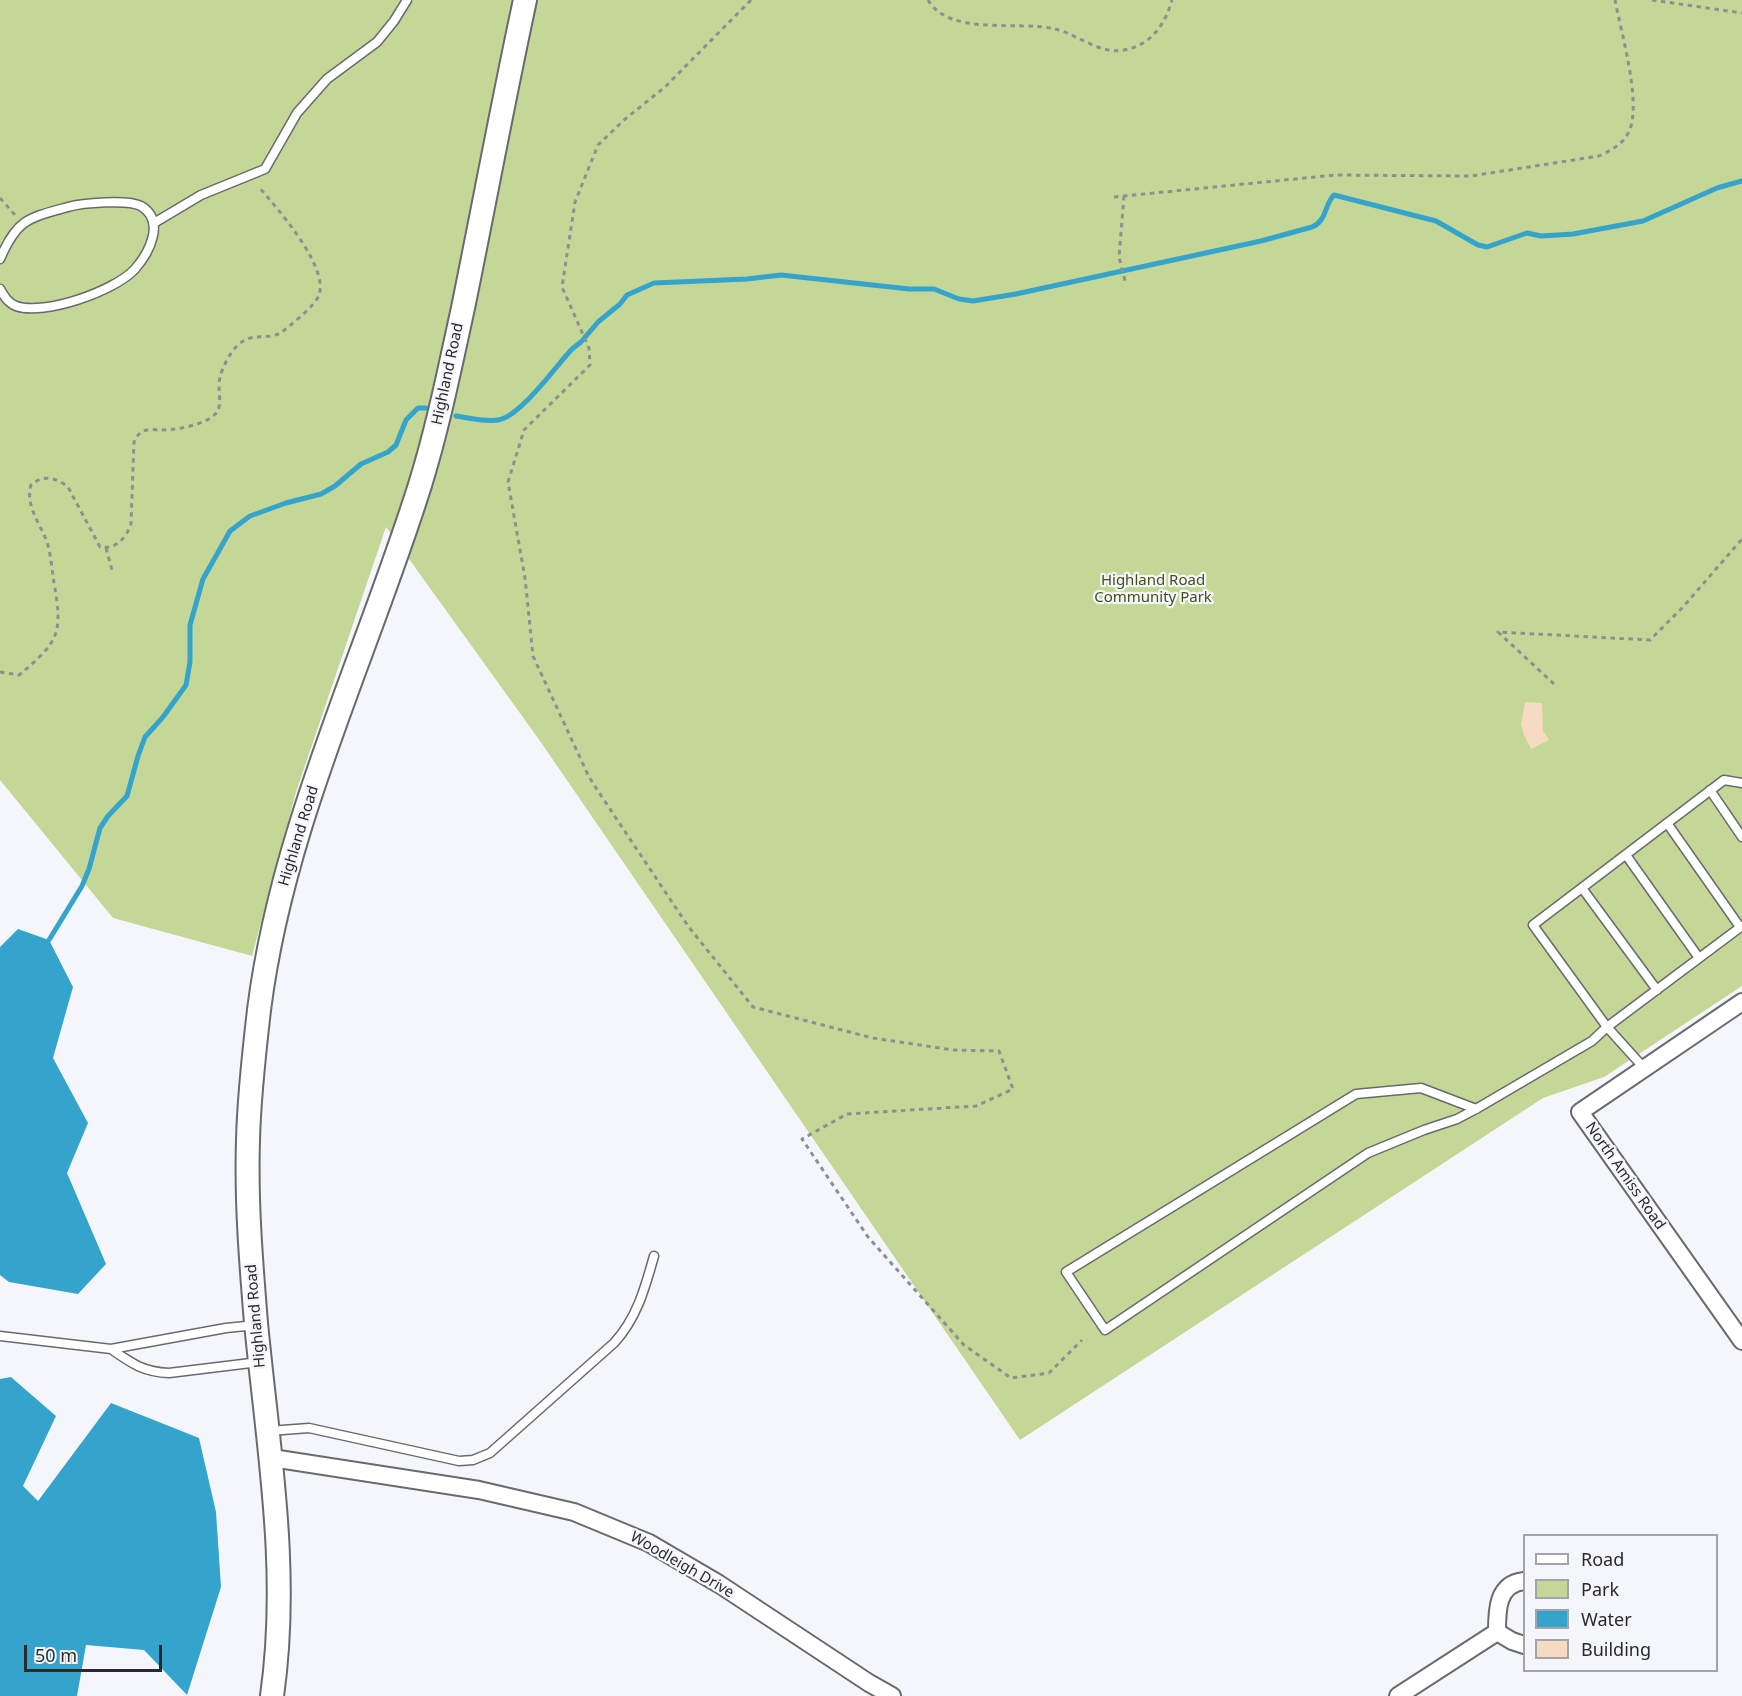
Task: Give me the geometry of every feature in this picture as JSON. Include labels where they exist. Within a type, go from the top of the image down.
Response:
[{"type":"street","name":"Highland Road","points":[[272,1696],[278,1644],[279,1550],[272,1458],[256,1324],[249,1217],[248,1141],[260,1004],[291,858],[308,802],[408,523],[435,432],[525,0]]},
{"type":"street","name":"North Amiss Road","points":[[1742,1002],[1580,1112],[1742,1341]]},
{"type":"street","name":"Woodleigh Drive","points":[[272,1458],[479,1490],[574,1512],[649,1543],[719,1584],[892,1696]]},
{"type":"street","points":[[1497,1632],[1497,1612],[1501,1595],[1508,1585],[1523,1581]]},
{"type":"street","points":[[1497,1632],[1523,1645]]},
{"type":"street","points":[[1398,1696],[1497,1632]]},
{"type":"lane","points":[[154,223],[201,195],[265,169],[297,113],[327,79],[377,42],[407,0]]},
{"type":"lane","points":[[0,259],[9,238],[31,218],[75,205],[129,202],[140,205],[148,212],[154,223],[153,237],[148,250],[134,270],[118,282],[87,296],[54,306],[27,308],[10,302],[0,289]]},
{"type":"lane","points":[[1644,1068],[1608,1026],[1533,925],[1724,780],[1742,783]]},
{"type":"lane","points":[[1710,790],[1742,837]]},
{"type":"lane","points":[[1476,1109],[1421,1088],[1356,1094],[1066,1272],[1105,1330],[1368,1153],[1457,1119],[1476,1109],[1592,1041],[1608,1026],[1741,927],[1667,823]]},
{"type":"lane","points":[[1626,855],[1699,958]]},
{"type":"lane","points":[[1582,888],[1657,990]]},
{"type":"lane","points":[[268,1431],[309,1428],[459,1461],[473,1460],[490,1453],[626,1330],[641,1300],[654,1256]]},
{"type":"lane","points":[[0,1336],[111,1349],[256,1324]]},
{"type":"lane","points":[[111,1349],[142,1369],[155,1372],[169,1373],[260,1362]]},
{"type":"path","points":[[751,0],[665,87],[624,120],[598,145],[575,202],[562,287],[589,348],[590,365],[524,430],[508,482],[525,578],[533,656],[589,777],[688,926],[753,1007],[873,1038],[953,1050],[999,1051],[1012,1089],[985,1102],[976,1106],[847,1114],[802,1139],[868,1238],[964,1345],[1011,1378],[1049,1373],[1082,1340]]},
{"type":"path","points":[[928,0],[941,14],[954,20],[983,25],[1029,25],[1055,29],[1107,50],[1122,51],[1139,46],[1154,36],[1168,15],[1172,0]]},
{"type":"path","points":[[1114,197],[1335,175],[1471,176],[1599,156],[1616,148],[1629,132],[1634,114],[1615,0]]},
{"type":"path","points":[[1652,0],[1742,13]]},
{"type":"path","points":[[0,672],[19,675],[53,641],[59,627],[59,607],[48,549],[30,506],[31,485],[40,480],[56,479],[68,487],[100,547],[106,548],[119,543],[131,524],[134,442],[137,436],[146,430],[199,424],[216,415],[220,405],[220,378],[237,346],[252,336],[279,333],[314,304],[319,297],[319,282],[304,243],[249,176]]},
{"type":"path","points":[[1124,196],[1119,257],[1125,281]]},
{"type":"path","points":[[1,201],[23,224]]},
{"type":"path","points":[[1554,684],[1498,632],[1650,640],[1683,607],[1742,539]]},
{"type":"path","points":[[106,548],[112,570]]},
{"type":"green space","name":"Highland Road Community Park","points":[[0,0],[1742,0],[1742,986],[1604,1077],[1543,1098],[1020,1440],[540,741],[386,527],[296,792],[252,956],[113,918],[0,780]]},
{"type":"water","points":[[18,929],[49,940],[73,987],[53,1058],[88,1123],[67,1173],[106,1264],[78,1294],[9,1282],[0,1275],[0,947]]},
{"type":"water","points":[[11,1377],[56,1416],[23,1486],[38,1501],[111,1403],[199,1438],[216,1512],[221,1587],[187,1695],[144,1650],[86,1645],[77,1696],[0,1696],[0,1379]]},
{"type":"building","points":[[1525,702],[1542,703],[1543,731],[1549,740],[1531,749],[1521,724]]},
{"type":"waterway","points":[[456,416],[488,420],[507,417],[527,401],[572,349],[627,295],[654,283],[747,279],[781,275],[909,289],[934,289],[959,299],[973,301],[1016,294],[1261,241],[1312,227],[1323,217],[1334,195],[1436,221],[1478,245],[1487,247],[1527,233],[1541,236],[1573,234],[1643,221],[1717,188],[1742,181]]},
{"type":"waterway","points":[[49,940],[82,886],[100,828],[127,796],[145,737],[186,685],[190,662],[190,625],[203,579],[230,531],[250,516],[321,494],[335,486],[361,464],[388,452],[396,445],[406,420],[418,408],[426,408]]}]
